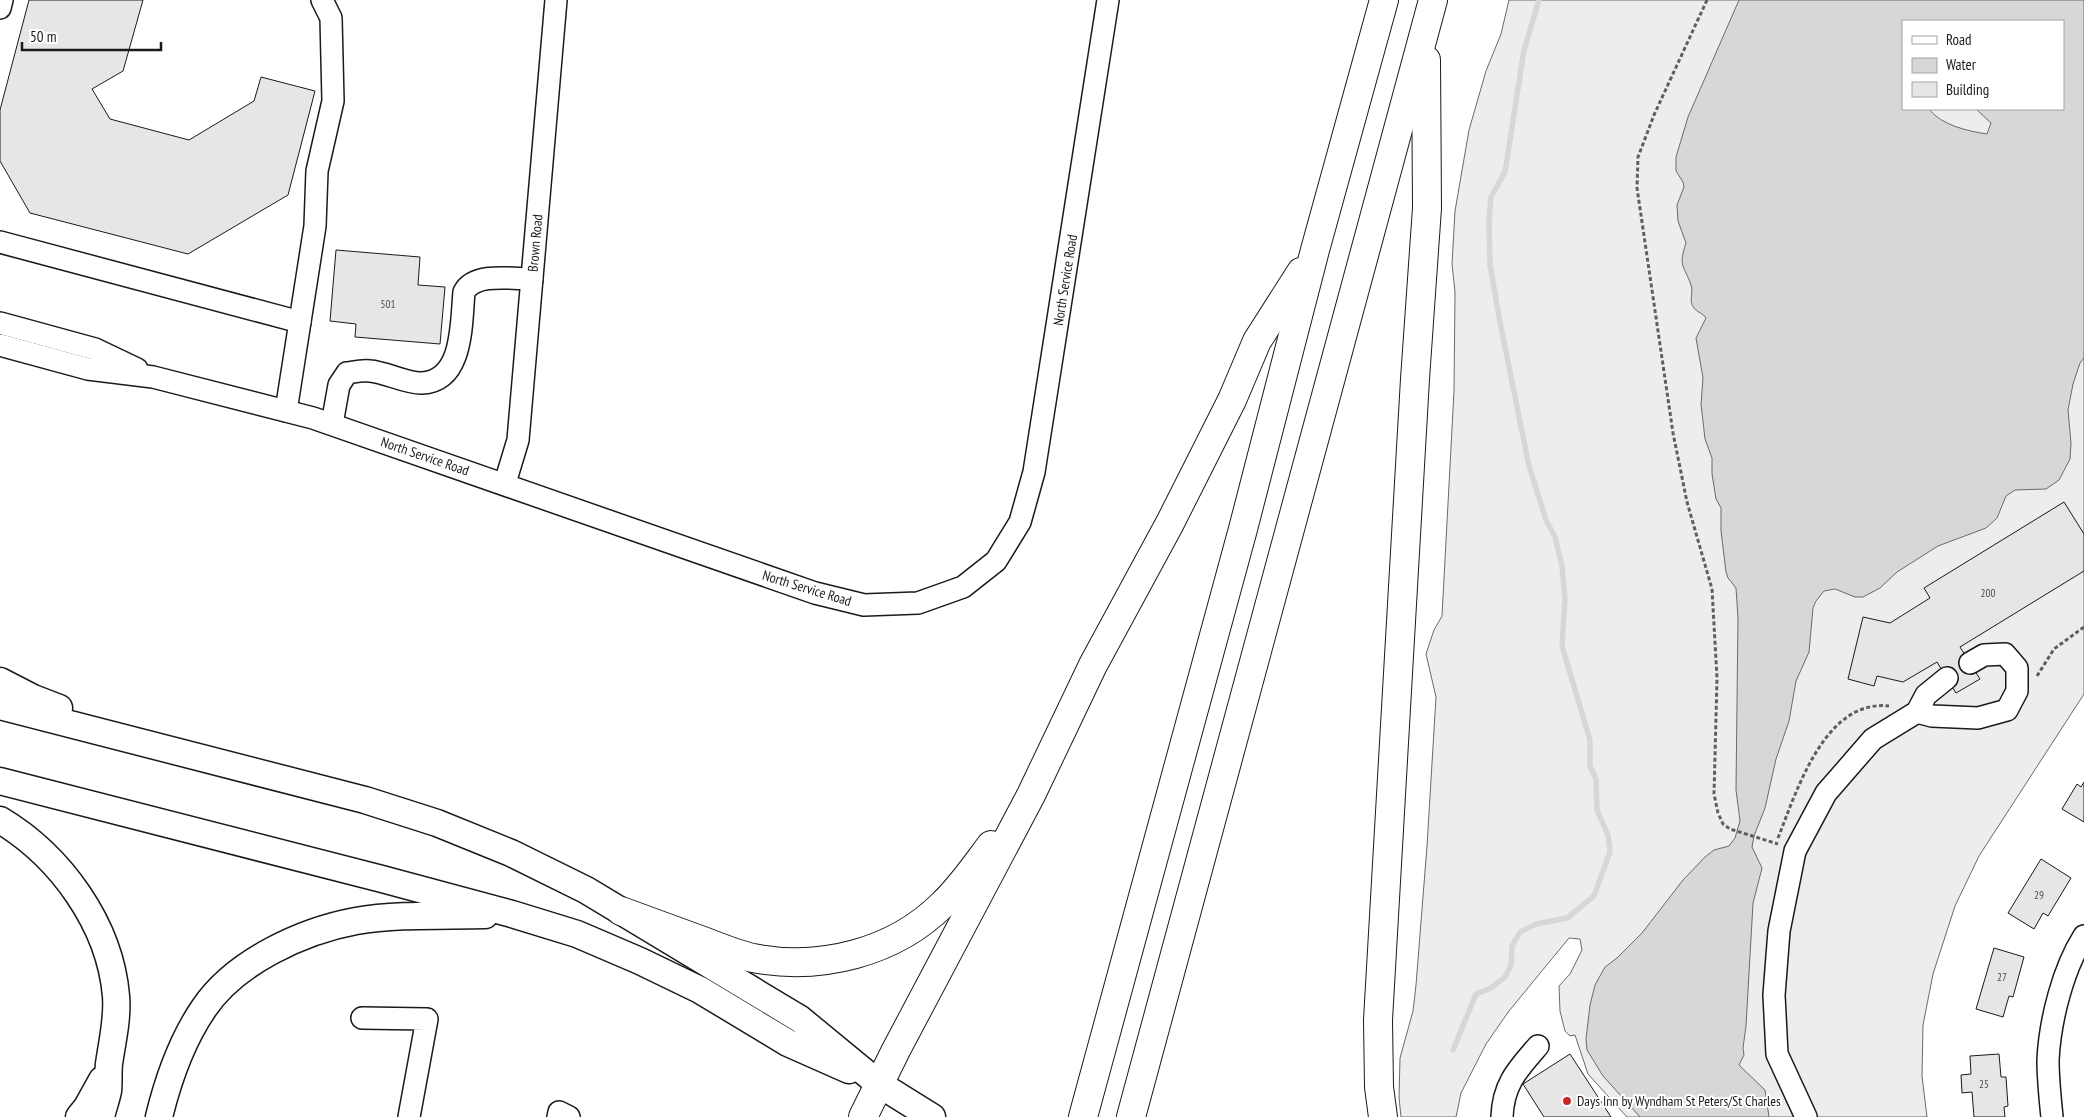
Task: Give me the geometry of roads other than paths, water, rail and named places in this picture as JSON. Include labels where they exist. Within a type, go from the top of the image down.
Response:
[{"type":"highway","points":[[1083,1117],[1243,529],[1315,250],[1384,0]]},
{"type":"highway","points":[[1131,1117],[1433,0]]},
{"type":"highway","points":[[1383,1117],[1379,1087],[1378,1020],[1415,379],[1428,208],[1426,26]]},
{"type":"highway","points":[[863,1117],[1031,795],[1093,665],[1170,523],[1227,409],[1257,341],[1315,250]]},
{"type":"highway","points":[[621,910],[752,957],[781,962],[808,962],[836,959],[860,953],[893,940],[943,905],[1031,795]]},
{"type":"main road","points":[[0,681],[33,698],[186,754]]},
{"type":"main road","points":[[0,706],[365,800],[437,823],[511,854],[586,890],[800,1019],[879,1084],[932,1117]]},
{"type":"main road","points":[[0,781],[512,914],[577,934],[640,961],[700,990],[788,1043],[879,1084]]},
{"type":"main road","points":[[0,820],[37,847],[81,899],[97,926],[108,958],[116,996],[115,1028],[109,1066],[108,1090],[101,1117]]},
{"type":"main road","points":[[161,1114],[180,1054],[204,1008],[231,978],[261,955],[308,935],[356,921],[512,914]]},
{"type":"main road","points":[[79,1117],[87,1107],[109,1066]]},
{"type":"street","points":[[0,8],[2,0]]},
{"type":"street","points":[[286,411],[315,226],[317,171],[333,100],[331,18],[322,0]]},
{"type":"street","name":"Brown Road","points":[[505,483],[518,440],[556,0]]},
{"type":"street","name":"North Service Road","points":[[0,345],[88,369],[152,377],[332,424],[815,593],[864,605],[918,603],[963,587],[996,561],[1020,522],[1034,472],[1108,0]]},
{"type":"street","points":[[0,242],[300,322]]},
{"type":"street","points":[[332,424],[339,385],[347,373],[369,371],[422,383],[442,376],[454,360],[459,342],[464,292],[474,281],[491,279],[532,280]]},
{"type":"street","name":"North Service Road","points":[[0,323],[95,349],[152,377]]},
{"type":"street","points":[[1917,712],[1932,716],[1978,718],[2007,710],[2017,691],[2017,668],[2004,654],[1984,655],[1970,663]]},
{"type":"street","points":[[1806,1117],[1778,1054],[1774,995],[1779,931],[1795,851],[1826,793],[1873,738],[1917,712],[1926,695],[1946,678]]},
{"type":"street","points":[[2052,1117],[2048,1060],[2058,994],[2076,949],[2084,936]]},
{"type":"street","points":[[362,1018],[427,1019],[410,1117]]},
{"type":"street","points":[[1502,1117],[1502,1106],[1507,1087],[1516,1072],[1538,1046]]},
{"type":"street","points":[[558,1117],[559,1112],[569,1117]]},
{"type":"water","points":[[1739,0],[2084,0],[2084,358],[2080,363],[2073,384],[2068,410],[2071,443],[2070,459],[2059,480],[2046,489],[2015,490],[2006,496],[1997,518],[1986,528],[1938,546],[1897,572],[1880,588],[1863,597],[1855,597],[1835,589],[1824,591],[1816,601],[1813,608],[1809,652],[1796,681],[1789,721],[1776,759],[1765,808],[1754,836],[1752,847],[1762,868],[1753,903],[1744,1055],[1739,1065],[1765,1090],[1769,1117],[1640,1117],[1603,1076],[1587,1050],[1586,1039],[1590,1005],[1595,985],[1605,967],[1642,933],[1683,880],[1705,857],[1714,850],[1729,846],[1735,838],[1740,821],[1736,790],[1738,618],[1736,588],[1726,572],[1721,531],[1721,508],[1716,499],[1712,474],[1712,458],[1705,439],[1701,404],[1703,378],[1696,338],[1706,318],[1691,303],[1692,288],[1682,262],[1686,243],[1678,221],[1677,205],[1684,187],[1676,171],[1676,157],[1688,117]]},
{"type":"waterway","points":[[1453,1050],[1476,994],[1491,988],[1505,977],[1511,965],[1512,946],[1520,932],[1536,924],[1567,918],[1594,896],[1610,852],[1608,835],[1597,810],[1596,779],[1590,766],[1590,740],[1562,646],[1565,599],[1562,566],[1555,537],[1546,520],[1529,466],[1490,265],[1489,221],[1491,197],[1505,172],[1524,50],[1539,0]]},
{"type":"place","name":"Days Inn by Wyndham St Peters/St Charles","points":[[1567,1101]]}]
